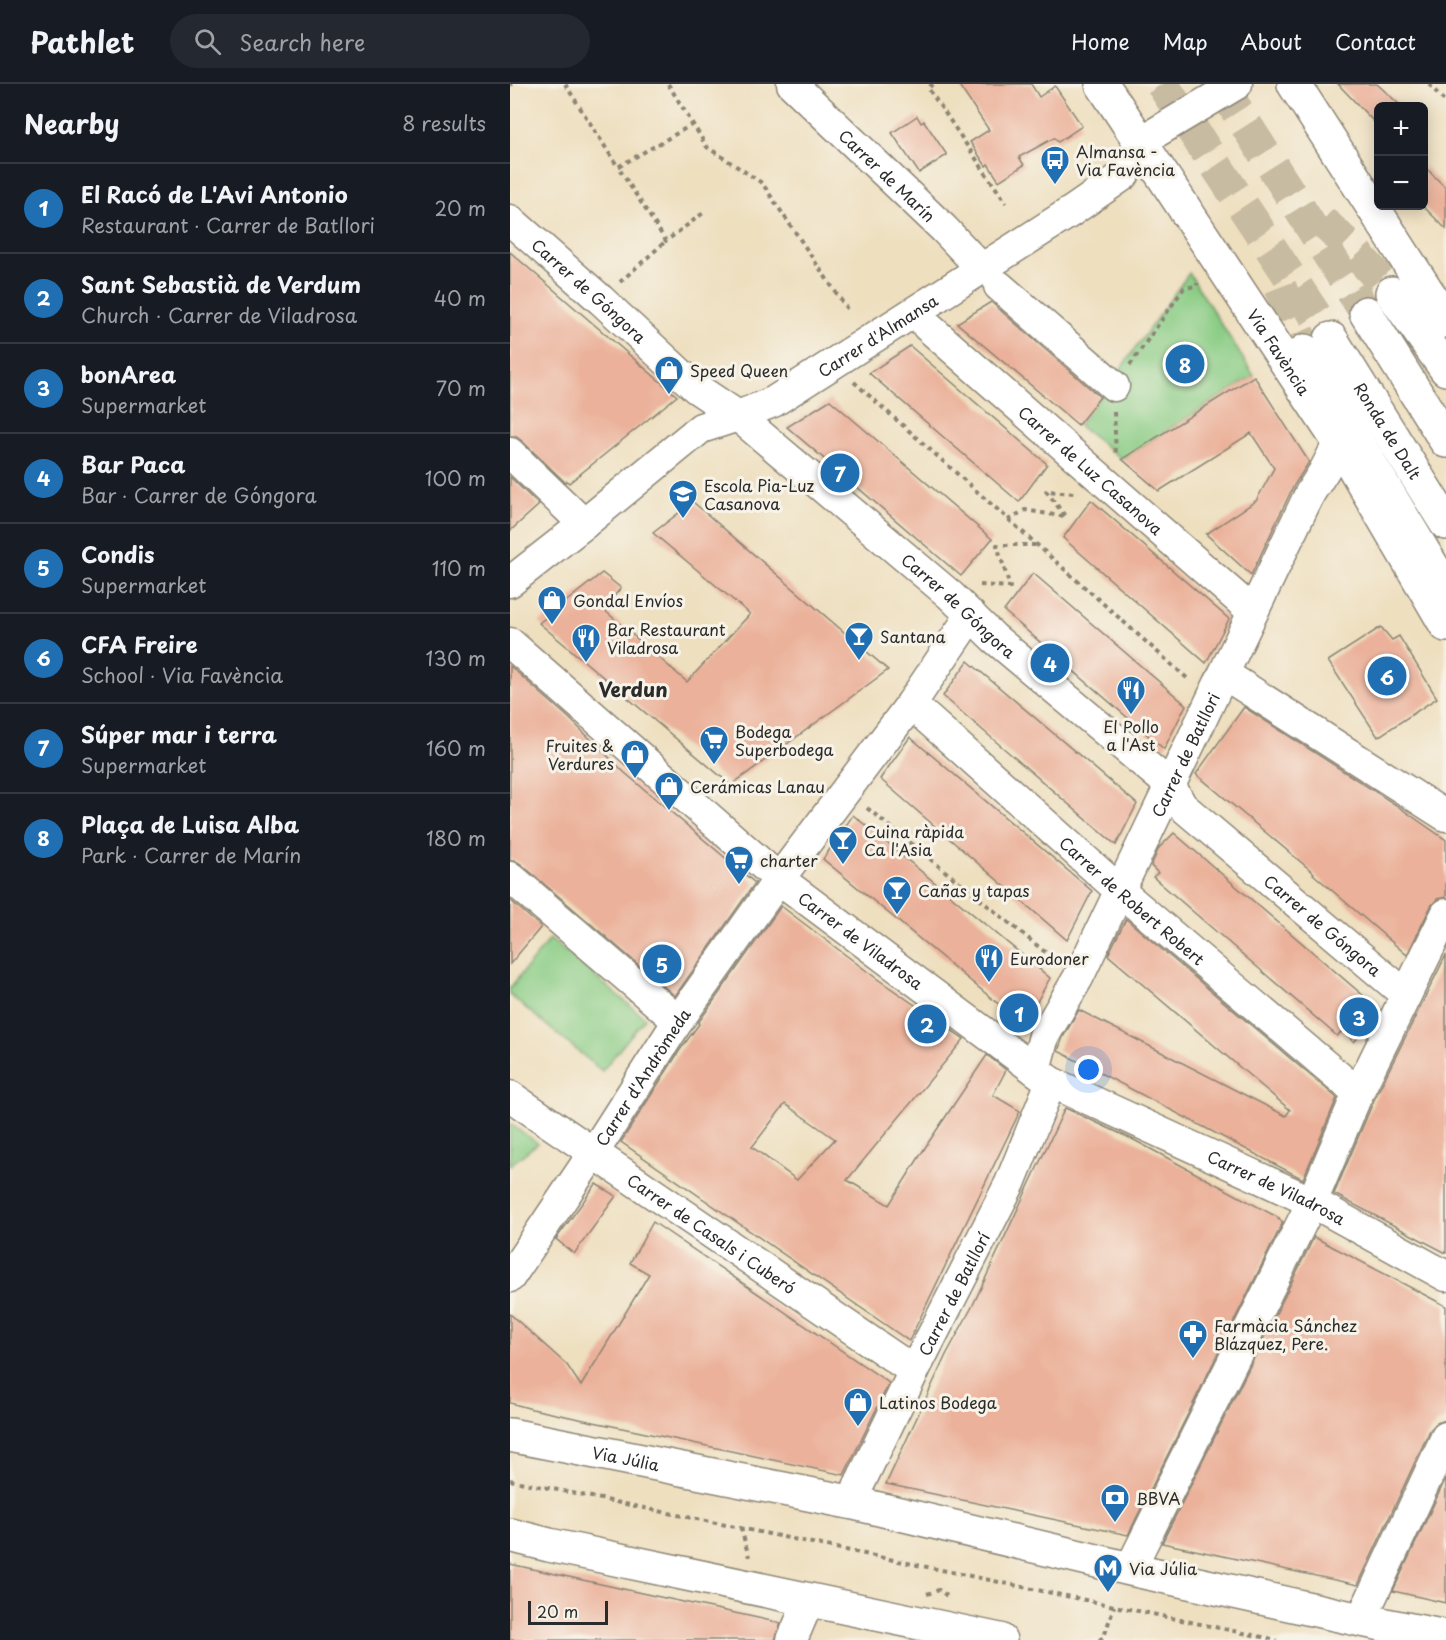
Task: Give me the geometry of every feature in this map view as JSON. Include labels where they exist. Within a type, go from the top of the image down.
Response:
[{"type":"main road","name":"Via Favència","points":[[1102,84],[1339,442],[1446,625]]},
{"type":"main road","points":[[1294,84],[1446,321]]},
{"type":"main road","points":[[1392,293],[1446,369]]},
{"type":"main road","points":[[1366,313],[1446,441]]},
{"type":"main road","name":"Ronda de Dalt","points":[[1446,523],[1318,345],[1331,399],[1446,589]]},
{"type":"main road","name":"Via Júlia","points":[[510,1435],[854,1503],[1130,1569],[1446,1637]]},
{"type":"main road","points":[[510,1535],[1000,1640]]},
{"type":"street","name":"Carrer de Marín","points":[[792,84],[944,229],[990,277],[1114,386]]},
{"type":"street","points":[[1140,142],[1237,84]]},
{"type":"street","name":"Carrer d'Almansa","points":[[510,582],[700,428],[773,402],[990,277],[1072,212],[1124,175],[1140,142]]},
{"type":"street","name":"Carrer de Góngora","points":[[510,220],[696,388],[738,416],[950,595],[994,638],[1170,785],[1182,806],[1406,995]]},
{"type":"street","name":"Carrer de Luz Casanova","points":[[927,326],[1089,486],[1253,612]]},
{"type":"street","name":"Carrer de Batllori","points":[[1043,1076],[1044,1036],[1078,978],[1310,494],[1339,442]]},
{"type":"street","points":[[510,453],[584,524]]},
{"type":"street","name":"Carrer d'Andròmeda","points":[[510,1276],[594,1152],[678,1021],[779,879],[910,704],[971,615]]},
{"type":"street","name":"Carrer de Viladrosa","points":[[510,643],[779,879],[1043,1076],[1312,1202],[1446,1276]]},
{"type":"street","points":[[1218,687],[1446,816]]},
{"type":"street","name":"Carrer de Robert Robert","points":[[910,704],[1120,891],[1358,1093]]},
{"type":"street","points":[[510,877],[678,1021]]},
{"type":"street","points":[[1130,1569],[1312,1202],[1358,1093],[1446,914]]},
{"type":"street","name":"Carrer de Batllorí","points":[[854,1503],[858,1487],[914,1371],[1010,1183],[1043,1076]]},
{"type":"street","name":"Carrer de Casals i Cuberó","points":[[510,1096],[914,1371]]},
{"type":"street","points":[[1361,1620],[1446,1437]]},
{"type":"street","points":[[792,1640],[809,1600]]},
{"type":"path","points":[[564,84],[666,241]]},
{"type":"path","points":[[668,84],[707,147],[762,183],[847,309]]},
{"type":"path","points":[[933,84],[927,86],[1006,203]]},
{"type":"path","points":[[1429,84],[1446,103]]},
{"type":"path","points":[[618,167],[693,124]]},
{"type":"path","points":[[618,284],[666,241],[706,212]]},
{"type":"path","points":[[1008,520],[1025,510],[1066,516],[1046,491],[1089,486],[1116,454],[1114,386],[1184,288],[1197,286],[1198,277]]},
{"type":"path","points":[[847,375],[1036,545],[1218,687]]},
{"type":"path","points":[[975,584],[1010,587],[997,545],[1036,545]]},
{"type":"path","points":[[846,791],[1078,978]]},
{"type":"path","points":[[510,1480],[1277,1640]]},
{"type":"path","points":[[741,1528],[749,1559]]},
{"type":"path","points":[[939,1590],[949,1597]]},
{"type":"path","points":[[1099,1640],[1105,1638],[1114,1606]]},
{"type":"green space","points":[[1189,273],[1254,376],[1122,459],[1078,425]]},
{"type":"green space","points":[[550,939],[645,1018],[602,1071],[510,995],[510,988]]},
{"type":"green space","points":[[510,1124],[538,1143],[510,1165]]},
{"type":"building","points":[[958,84],[1031,84],[1039,97],[1055,86],[1082,126],[1058,142],[1054,138],[1019,157],[1024,165],[999,181],[970,142],[989,130]]},
{"type":"building","points":[[1338,84],[1377,84],[1397,102],[1374,102],[1374,122]]},
{"type":"building","points":[[917,116],[921,123],[924,121],[947,155],[919,173],[892,133]]},
{"type":"building","points":[[1428,170],[1446,188],[1446,229],[1427,210]]},
{"type":"building","points":[[510,252],[677,396],[569,483],[565,482],[522,441],[515,436],[510,436]]},
{"type":"building","points":[[991,302],[1100,397],[1078,425],[957,323]]},
{"type":"building","points":[[910,346],[1047,464],[1019,502],[869,373]]},
{"type":"building","points":[[1254,376],[1309,462],[1294,485],[1251,575],[1206,534],[1256,501],[1274,468],[1251,433],[1159,491],[1122,459]]},
{"type":"building","points":[[830,400],[992,539],[961,576],[787,427]]},
{"type":"building","points":[[510,477],[539,505],[510,531]]},
{"type":"building","points":[[1091,500],[1229,619],[1206,663],[1063,538]]},
{"type":"building","points":[[693,502],[888,670],[731,785],[539,623],[602,573],[621,588],[603,609],[687,682],[750,614],[653,533]]},
{"type":"building","points":[[1033,573],[1186,705],[1164,749],[1004,611]]},
{"type":"building","points":[[1381,627],[1392,640],[1399,636],[1437,698],[1378,737],[1328,661]]},
{"type":"building","points":[[968,661],[1137,804],[1116,845],[943,696]]},
{"type":"building","points":[[510,666],[569,718],[625,773],[755,883],[675,996],[521,864],[510,860]]},
{"type":"building","points":[[1244,707],[1446,840],[1446,897],[1437,899],[1431,906],[1407,955],[1196,774]]},
{"type":"building","points":[[910,737],[1092,891],[1067,940],[880,779]]},
{"type":"building","points":[[853,815],[1050,978],[1024,1025],[823,859]]},
{"type":"building","points":[[1174,833],[1380,1010],[1354,1042],[1343,1030],[1337,1036],[1153,877],[1158,873],[1151,866],[1159,848]]},
{"type":"building","points":[[510,900],[541,927],[510,964]]},
{"type":"building","points":[[781,906],[876,978],[964,1039],[847,1180],[889,1205],[987,1055],[1006,1070],[993,1095],[1020,1111],[909,1341],[621,1142],[698,1023]],"holes":[[[785,1104],[835,1139],[797,1180],[752,1147]]]},
{"type":"building","points":[[1126,919],[1337,1098],[1303,1179],[1058,1051],[1063,1037],[1079,1010],[1286,1116],[1290,1110],[1108,955]]},
{"type":"building","points":[[1446,955],[1446,1253],[1334,1194],[1374,1100]]},
{"type":"building","points":[[1065,1108],[1134,1140],[1283,1222],[1128,1535],[886,1484]]},
{"type":"building","points":[[596,1184],[616,1196],[574,1254],[556,1239]]},
{"type":"building","points":[[653,1222],[889,1383],[844,1475],[510,1403],[510,1314],[567,1365],[581,1386],[649,1274],[630,1263]]},
{"type":"building","points":[[1314,1237],[1446,1306],[1446,1420],[1437,1423],[1430,1430],[1358,1585],[1162,1543]]},
{"type":"building","points":[[1446,1478],[1446,1603],[1393,1591]]},
{"type":"building","points":[[510,1564],[781,1623],[775,1640],[510,1640]]},
{"type":"tunnel","points":[[1162,84],[1331,339]]},
{"type":"tunnel","points":[[1220,84],[1366,313]]},
{"type":"tunnel","points":[[1322,221],[1356,253],[1392,293]]},
{"type":"tunnel","points":[[1280,287],[1305,351]]},
{"type":"place","name":"Almansa - Via Favència","points":[[1055,186]]},
{"type":"place","name":"Plaça de Luisa Alba","points":[[1185,364]]},
{"type":"place","name":"Speed Queen","points":[[669,396]]},
{"type":"place","name":"Súper mar i terra","points":[[840,473]]},
{"type":"place","name":"Escola Pia-Luz Casanova","points":[[683,520]]},
{"type":"place","name":"Gondal Envíos","points":[[552,626]]},
{"type":"place","name":"Santana","points":[[859,662]]},
{"type":"place","name":"Bar Paca","points":[[1050,663]]},
{"type":"place","name":"Bar Restaurant Viladrosa","points":[[586,664]]},
{"type":"place","name":"CFA Freire","points":[[1387,676]]},
{"type":"place","name":"El Pollo a l'Ast","points":[[1131,716]]},
{"type":"place","name":"Bodega Superbodega","points":[[714,766]]},
{"type":"place","name":"Fruites & Verdures","points":[[635,780]]},
{"type":"place","name":"Cerámicas Lanau","points":[[669,812]]},
{"type":"place","name":"Cuina ràpida Ca l'Asia","points":[[843,866]]},
{"type":"place","name":"charter","points":[[739,886]]},
{"type":"place","name":"Cañas y tapas","points":[[897,916]]},
{"type":"place","name":"Condis","points":[[662,964]]},
{"type":"place","name":"Eurodoner","points":[[989,984]]},
{"type":"place","name":"El Racó de L'Avi Antonio","points":[[1019,1013]]},
{"type":"place","name":"bonArea","points":[[1359,1017]]},
{"type":"place","name":"Sant Sebastià de Verdum","points":[[927,1024]]},
{"type":"place","name":"Farmàcia Sánchez Blázquez, Pere.","points":[[1193,1360]]},
{"type":"place","name":"Latinos Bodega","points":[[858,1428]]},
{"type":"place","name":"BBVA","points":[[1115,1524]]},
{"type":"place","name":"Via Júlia","points":[[1108,1594]]},
{"type":"district","name":"Verdun","points":[[633,689]]}]
